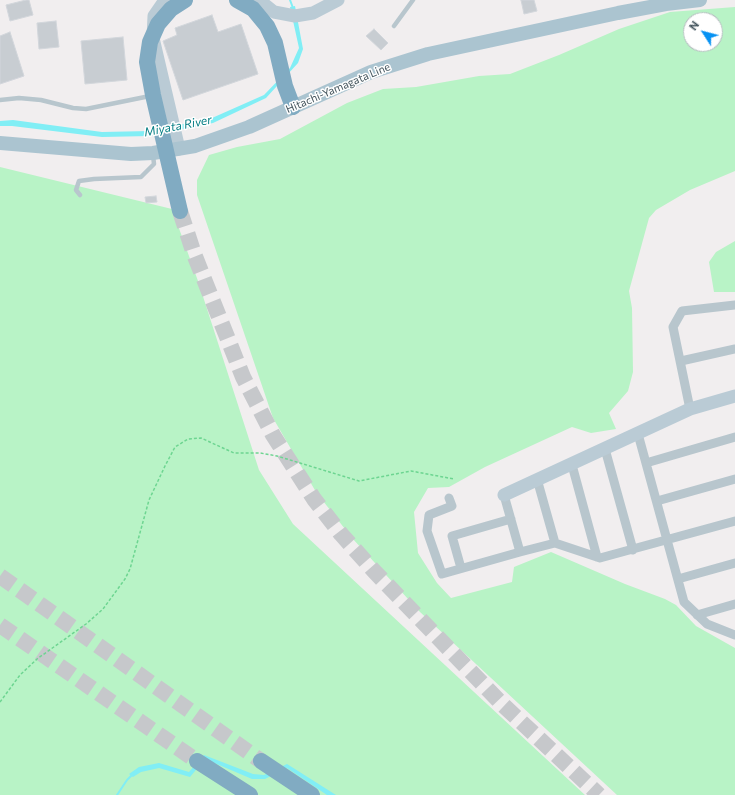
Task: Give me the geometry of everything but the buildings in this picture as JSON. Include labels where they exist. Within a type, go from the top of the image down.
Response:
[{"type":"highway","points":[[180,211],[149,80],[148,54],[155,30],[166,14],[185,0]]},
{"type":"highway","points":[[237,0],[253,9],[268,26],[275,43],[290,100]]},
{"type":"highway","points":[[197,761],[250,795]]},
{"type":"highway","points":[[261,761],[312,795]]},
{"type":"main road","name":"Hitachi-Yamagata Line","points":[[0,143],[115,154],[153,154],[178,144],[227,136],[290,100],[428,54],[664,2],[700,0]]},
{"type":"street","points":[[165,0],[154,16],[152,26],[154,46],[178,144]]},
{"type":"street","points":[[259,0],[274,12],[285,15],[300,16],[313,13],[338,0]]},
{"type":"street","points":[[690,409],[682,361],[673,327],[682,311],[735,305]]},
{"type":"street","points":[[682,361],[735,349]]},
{"type":"street","points":[[520,552],[504,495],[537,479],[572,465],[690,409],[735,396]]},
{"type":"street","points":[[638,434],[684,602],[706,624],[735,635]]},
{"type":"street","points":[[646,463],[735,437]]},
{"type":"street","points":[[605,449],[633,550]]},
{"type":"street","points":[[572,465],[597,558]]},
{"type":"street","points":[[537,479],[555,543]]},
{"type":"street","points":[[657,501],[735,479]]},
{"type":"street","points":[[449,498],[452,506],[429,515],[427,531],[442,574],[555,543],[597,558],[633,550],[735,521]]},
{"type":"street","points":[[461,568],[452,536],[510,518]]},
{"type":"street","points":[[678,579],[735,563]]},
{"type":"street","points":[[697,616],[735,604]]},
{"type":"lane","points":[[394,26],[412,0]]},
{"type":"lane","points":[[0,100],[19,98],[41,100],[73,108],[86,109],[166,92]]},
{"type":"lane","points":[[80,195],[76,190],[79,182],[94,179],[141,177],[154,164],[153,154]]},
{"type":"path","points":[[0,702],[20,675],[36,659],[86,624],[103,609],[125,579],[130,569],[149,500],[175,447],[188,440],[201,438],[234,453],[260,453],[277,456],[359,481],[411,471],[454,479]]},
{"type":"green space","points":[[735,7],[735,171],[690,190],[656,210],[649,218],[629,291],[632,308],[633,372],[628,391],[609,413],[616,429],[591,433],[572,427],[485,467],[449,487],[428,488],[414,512],[418,553],[437,583],[451,598],[512,582],[514,567],[551,552],[625,584],[665,599],[676,605],[696,626],[735,648],[735,795],[617,795],[420,612],[352,538],[316,492],[273,418],[197,195],[197,180],[209,155],[237,147],[280,139],[347,103],[383,89],[416,87],[479,76],[510,74],[619,29],[670,12]]},
{"type":"green space","points":[[0,167],[172,209],[198,281],[259,470],[293,524],[585,795],[0,795]]},
{"type":"green space","points":[[735,241],[735,292],[714,292],[709,262],[716,252]]},
{"type":"water","points":[[295,6],[303,49],[298,63],[266,98],[213,123],[150,136],[102,137],[12,126],[0,126],[0,121],[13,120],[102,132],[150,131],[212,118],[264,95],[290,68],[299,48],[290,7]]},
{"type":"water","points":[[204,755],[253,774],[264,775],[287,764],[336,795],[327,795],[287,768],[265,779],[252,779],[205,759],[190,777],[159,768],[141,772],[133,777],[129,774],[139,767],[159,763],[189,772]]},
{"type":"waterway","name":"Miyata River","points":[[290,0],[293,8]]},
{"type":"waterway","points":[[117,795],[133,774]]},
{"type":"tunnel","points":[[180,211],[194,254],[243,377],[273,435],[314,499],[341,534],[423,622],[501,703],[599,795]]},
{"type":"tunnel","points":[[0,576],[261,761]]},
{"type":"tunnel","points":[[0,625],[197,761]]}]
